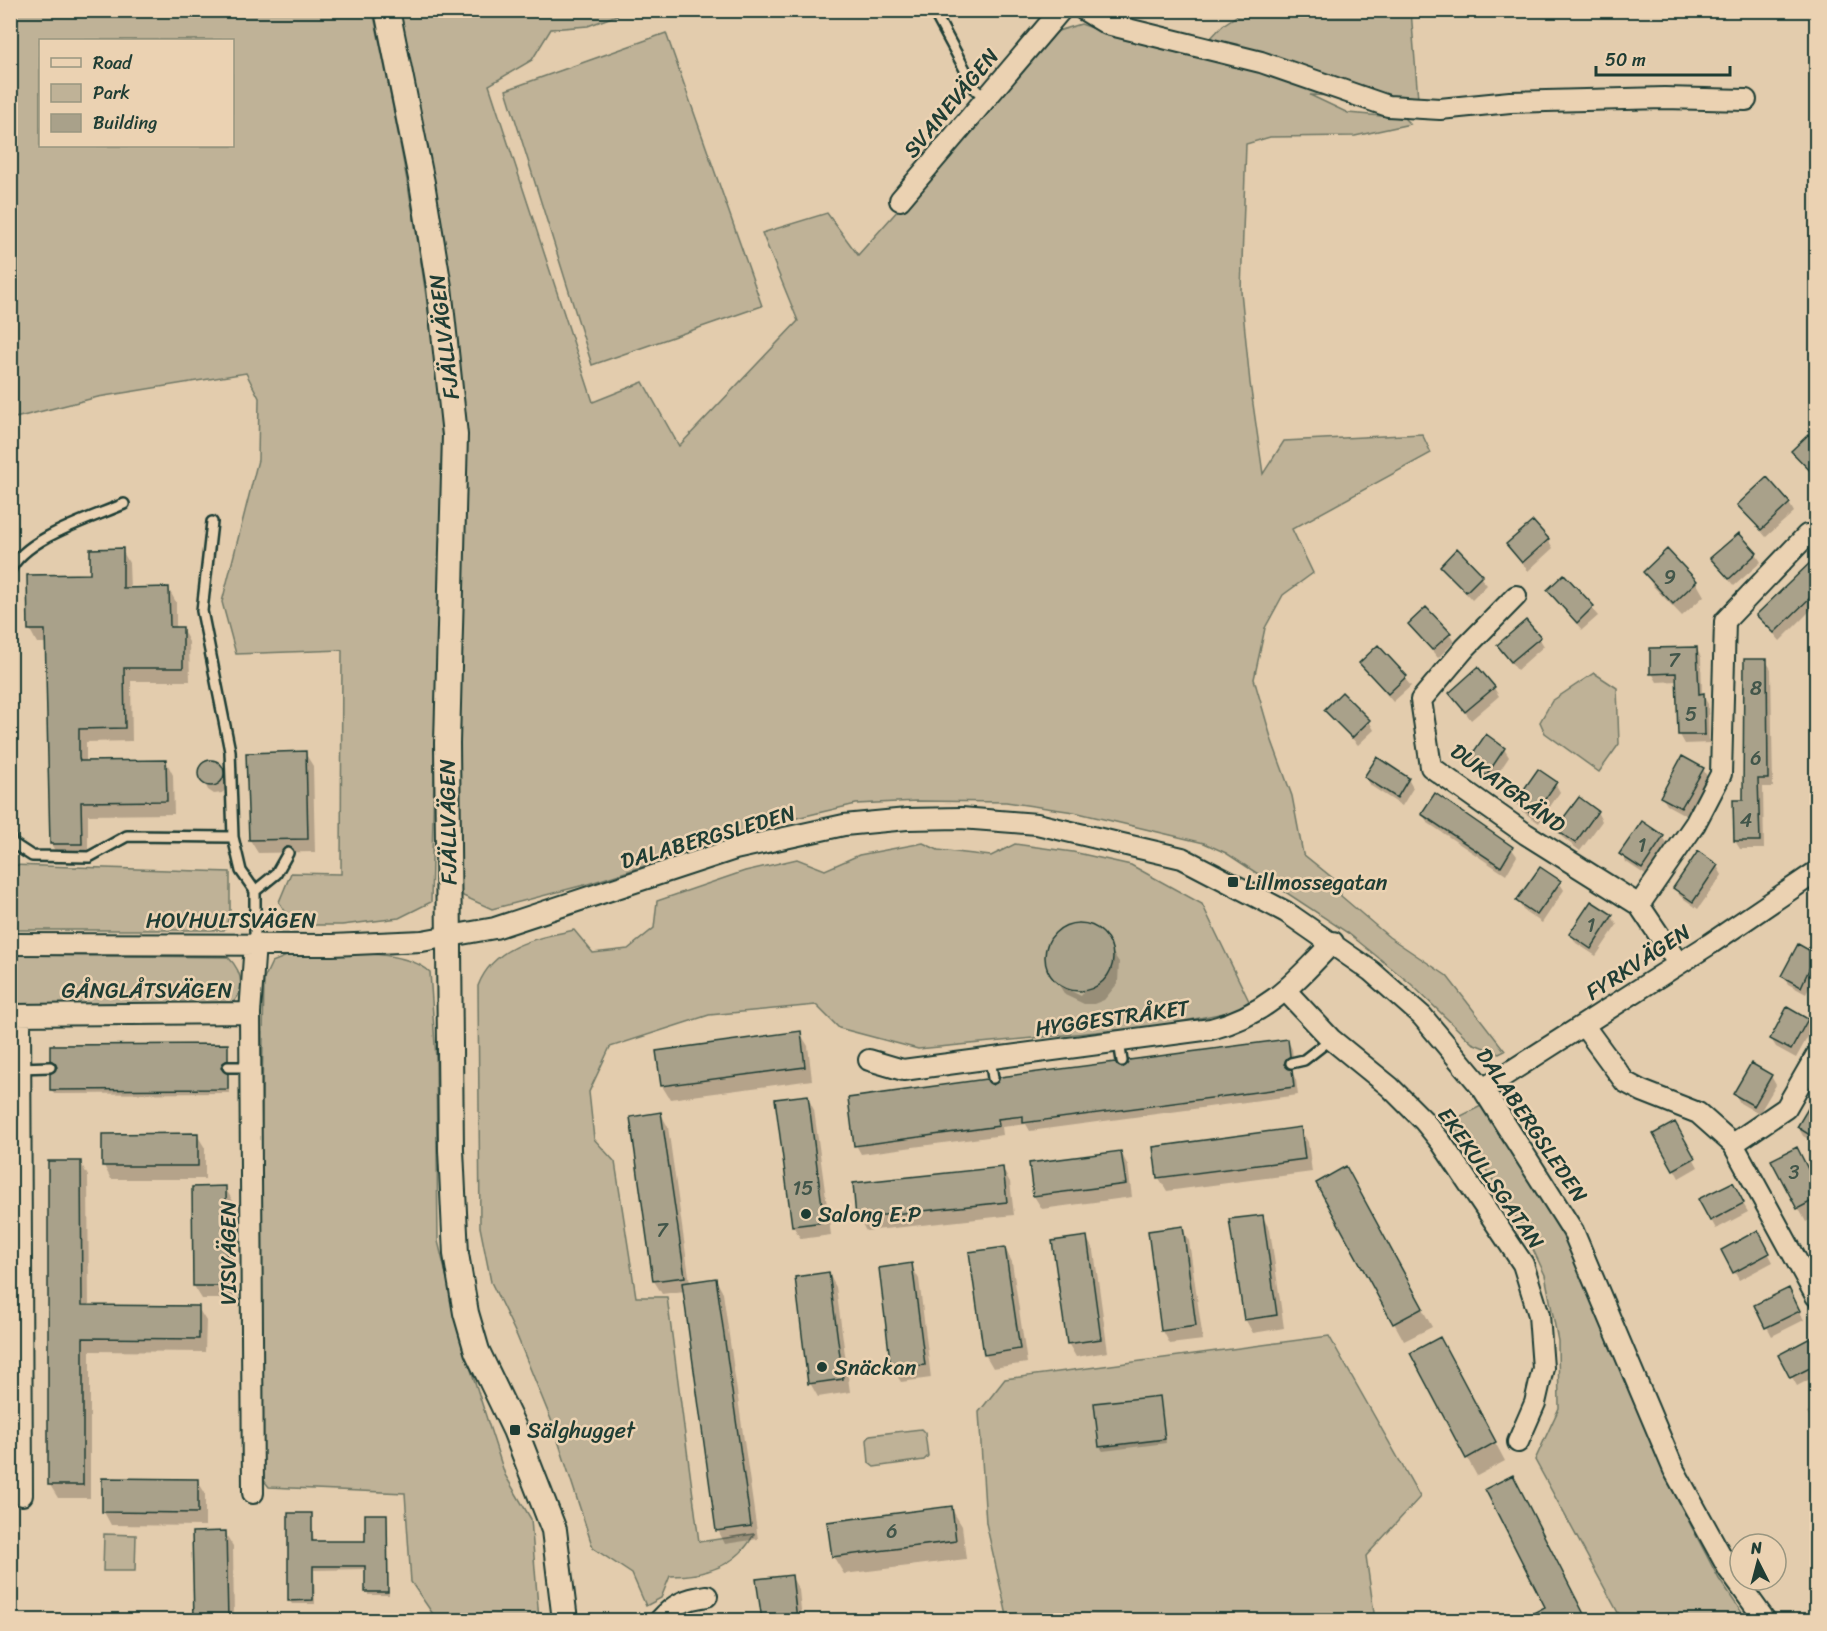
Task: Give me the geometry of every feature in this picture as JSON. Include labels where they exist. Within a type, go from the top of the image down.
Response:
[{"type":"street","name":"FJÄLLVÄGEN","points":[[387,10],[422,183],[437,275],[455,435],[447,743],[452,1202],[459,1279],[477,1352],[515,1431],[554,1530],[565,1620]]},
{"type":"street","name":"SVANEVÄGEN","points":[[900,200],[1061,10]]},
{"type":"street","points":[[1084,10],[1107,24],[1261,62],[1388,106],[1440,109],[1509,102],[1664,98],[1746,100]]},
{"type":"street","points":[[1639,906],[1695,824],[1721,774],[1725,621],[1807,535]]},
{"type":"street","name":"DUKATGRÄND","points":[[1516,596],[1465,648],[1420,700],[1431,766],[1526,834],[1639,906],[1678,963]]},
{"type":"street","name":"DALABERGSLEDEN","points":[[450,937],[495,928],[735,849],[844,825],[961,818],[1037,824],[1167,852],[1256,894],[1333,942],[1422,1016],[1483,1089],[1573,1231],[1674,1470],[1729,1570],[1765,1620]]},
{"type":"street","name":"FYRKVÄGEN","points":[[1483,1089],[1584,1026],[1816,872]]},
{"type":"street","name":"HOVHULTSVÄGEN","points":[[10,944],[343,944],[422,941],[450,937]]},
{"type":"street","name":"HYGGESTRÅKET","points":[[869,1060],[903,1070],[991,1069],[1120,1052],[1185,1033],[1234,1023],[1287,991],[1333,942]]},
{"type":"street","name":"GÅNGLÅTSVÄGEN","points":[[15,1015],[250,1013],[255,943]]},
{"type":"street","name":"EKEKULLSGATAN","points":[[1287,991],[1331,1039],[1390,1087],[1424,1121],[1441,1142],[1523,1264],[1539,1315],[1543,1368],[1535,1403],[1518,1442]]},
{"type":"street","name":"VISVÄGEN","points":[[250,1013],[253,1492]]},
{"type":"street","points":[[15,1015],[22,1496]]},
{"type":"street","points":[[1584,1026],[1625,1082],[1698,1113],[1732,1144],[1816,1296]]},
{"type":"street","points":[[1732,1144],[1786,1107],[1816,1056]]},
{"type":"street","points":[[660,1620],[671,1607],[687,1599],[707,1596]]},
{"type":"lane","points":[[933,10],[976,90],[986,98]]},
{"type":"lane","points":[[10,571],[14,563],[33,544],[124,504]]},
{"type":"lane","points":[[212,522],[202,611],[230,751],[233,837],[241,871],[255,891],[255,943]]},
{"type":"lane","points":[[10,834],[12,843],[32,856],[89,857],[128,836],[233,837]]},
{"type":"lane","points":[[255,891],[276,874],[288,853]]},
{"type":"lane","points":[[1291,1063],[1304,1060],[1331,1039]]},
{"type":"lane","points":[[15,1067],[50,1067]]},
{"type":"lane","points":[[228,1067],[250,1067]]},
{"type":"green space","points":[[10,11],[373,11],[415,223],[431,330],[442,438],[431,902],[399,918],[342,925],[294,925],[279,902],[291,873],[341,874],[342,650],[236,654],[222,602],[258,460],[259,398],[246,373],[98,397],[11,419]]},
{"type":"green space","points":[[397,11],[628,11],[588,26],[551,29],[532,60],[489,85],[593,402],[643,382],[679,446],[798,321],[762,233],[827,213],[858,255],[1058,31],[1081,24],[1101,31],[1209,40],[1223,25],[1244,11],[1411,11],[1418,99],[1310,95],[1348,113],[1404,118],[1410,124],[1355,136],[1270,137],[1246,144],[1241,291],[1250,383],[1263,474],[1284,441],[1422,434],[1431,453],[1292,529],[1313,573],[1283,595],[1265,628],[1254,679],[1272,741],[1292,796],[1303,854],[1340,884],[1341,896],[1389,937],[1447,976],[1505,1051],[1499,1054],[1472,1043],[1411,984],[1348,933],[1226,853],[1204,843],[1074,812],[1006,802],[918,801],[856,804],[788,820],[588,884],[492,909],[463,896],[460,888],[457,835],[464,439],[461,385],[456,331],[439,224]]},
{"type":"green space","points":[[666,33],[762,306],[592,365],[506,90]]},
{"type":"green space","points":[[1594,673],[1617,688],[1619,744],[1599,772],[1545,733],[1540,722],[1552,701]]},
{"type":"green space","points":[[923,843],[938,850],[991,856],[1015,844],[1073,852],[1131,865],[1202,904],[1249,1001],[1234,1011],[1160,1026],[918,1049],[839,1028],[816,1005],[709,1015],[610,1047],[589,1092],[594,1139],[615,1162],[636,1297],[667,1297],[699,1542],[754,1534],[739,1554],[719,1567],[695,1574],[670,1576],[661,1598],[646,1606],[632,1574],[593,1548],[552,1422],[517,1336],[491,1282],[480,1227],[478,986],[485,972],[505,953],[545,936],[574,930],[593,953],[628,949],[654,928],[657,901],[745,871],[797,859],[825,870],[859,855]]},
{"type":"green space","points":[[11,865],[230,872],[230,915],[224,930],[11,930]]},
{"type":"green space","points":[[292,954],[384,955],[418,964],[430,972],[436,1059],[438,1241],[463,1345],[505,1475],[531,1519],[539,1620],[437,1620],[411,1582],[405,1493],[269,1487],[262,1478],[261,1157],[264,979],[272,962]]},
{"type":"green space","points":[[11,955],[228,957],[237,970],[241,984],[237,997],[226,1007],[11,1007]]},
{"type":"green space","points":[[1483,1105],[1569,1239],[1664,1474],[1719,1579],[1747,1620],[1622,1620],[1535,1460],[1559,1408],[1558,1341],[1545,1275],[1523,1228],[1477,1155],[1449,1122]]},
{"type":"green space","points":[[1329,1336],[1420,1497],[1366,1556],[1374,1613],[1371,1620],[1008,1620],[986,1523],[979,1412],[1005,1379]]},
{"type":"green space","points":[[921,1429],[925,1433],[928,1456],[924,1460],[874,1467],[869,1463],[867,1440],[870,1435]]},
{"type":"green space","points":[[104,1534],[136,1535],[135,1571],[103,1571]]},
{"type":"building","points":[[1809,434],[1816,441],[1816,477],[1791,451]]},
{"type":"building","points":[[1767,477],[1790,503],[1761,530],[1737,505]]},
{"type":"building","points":[[1533,521],[1549,539],[1522,563],[1506,544]]},
{"type":"building","points":[[1739,533],[1757,553],[1729,579],[1710,558]]},
{"type":"building","points":[[123,548],[123,588],[169,587],[170,627],[183,627],[183,668],[124,668],[125,728],[79,729],[79,758],[80,761],[166,760],[167,801],[81,802],[82,844],[50,844],[45,630],[28,630],[27,575],[90,574],[90,549]]},
{"type":"building","points":[[1457,548],[1483,575],[1466,592],[1440,566]]},
{"type":"building","points":[[1667,549],[1697,581],[1673,604],[1643,572]]},
{"type":"building","points":[[1816,557],[1816,592],[1774,633],[1756,615]]},
{"type":"building","points":[[1564,574],[1594,606],[1577,623],[1547,590]]},
{"type":"building","points":[[1426,607],[1451,633],[1432,650],[1408,624]]},
{"type":"building","points":[[1526,620],[1541,637],[1511,662],[1497,645]]},
{"type":"building","points":[[1378,645],[1407,676],[1388,694],[1359,663]]},
{"type":"building","points":[[1697,647],[1699,694],[1704,693],[1705,735],[1678,735],[1676,673],[1650,674],[1650,648]]},
{"type":"building","points":[[1744,659],[1767,659],[1768,779],[1758,779],[1760,841],[1734,841],[1733,800],[1743,800]]},
{"type":"building","points":[[1478,667],[1495,687],[1465,712],[1449,693]]},
{"type":"building","points":[[1342,692],[1370,720],[1352,738],[1324,710]]},
{"type":"building","points":[[1486,734],[1505,748],[1486,776],[1466,763]]},
{"type":"building","points":[[306,751],[308,839],[249,840],[246,753]]},
{"type":"building","points":[[1682,756],[1704,768],[1681,808],[1660,797]]},
{"type":"building","points":[[1377,757],[1409,778],[1397,798],[1364,777]]},
{"type":"building","points":[[211,760],[220,764],[224,773],[220,782],[211,786],[202,782],[198,773],[202,764]]},
{"type":"building","points":[[1538,769],[1557,782],[1534,815],[1515,802]]},
{"type":"building","points":[[1435,793],[1513,847],[1501,867],[1421,814]]},
{"type":"building","points":[[1579,797],[1598,811],[1575,843],[1555,829]]},
{"type":"building","points":[[1642,821],[1664,836],[1642,869],[1619,854]]},
{"type":"building","points":[[1698,851],[1718,865],[1693,902],[1673,888]]},
{"type":"building","points":[[1540,867],[1561,881],[1537,915],[1516,901]]},
{"type":"building","points":[[1591,901],[1613,915],[1591,949],[1569,934]]},
{"type":"building","points":[[1079,923],[1092,926],[1103,933],[1110,944],[1113,957],[1110,970],[1103,981],[1092,988],[1079,991],[1066,988],[1055,981],[1048,970],[1045,957],[1048,944],[1055,933],[1066,926]]},
{"type":"building","points":[[1798,944],[1816,954],[1801,987],[1781,976]]},
{"type":"building","points":[[1787,1007],[1808,1019],[1791,1050],[1770,1039]]},
{"type":"building","points":[[801,1031],[805,1067],[661,1086],[656,1051]]},
{"type":"building","points":[[1288,1039],[1290,1056],[1284,1064],[1292,1070],[1294,1087],[1023,1123],[1023,1116],[998,1119],[999,1126],[854,1146],[848,1098],[986,1079],[993,1085],[1000,1077],[1115,1062],[1122,1068],[1129,1060]]},
{"type":"building","points":[[228,1044],[228,1060],[221,1068],[228,1074],[228,1089],[50,1090],[50,1074],[57,1067],[50,1060],[50,1045]]},
{"type":"building","points":[[1751,1063],[1772,1075],[1754,1106],[1733,1094]]},
{"type":"building","points":[[808,1095],[824,1222],[792,1226],[775,1099]]},
{"type":"building","points":[[1816,1095],[1816,1139],[1797,1127]]},
{"type":"building","points":[[661,1112],[685,1277],[653,1281],[630,1117]]},
{"type":"building","points":[[1675,1122],[1695,1158],[1673,1170],[1653,1134]]},
{"type":"building","points":[[1301,1127],[1305,1159],[1157,1178],[1153,1147]]},
{"type":"building","points":[[198,1133],[198,1166],[102,1166],[102,1134]]},
{"type":"building","points":[[1797,1147],[1816,1185],[1816,1199],[1797,1209],[1771,1160]]},
{"type":"building","points":[[1121,1151],[1126,1184],[1033,1196],[1029,1163]]},
{"type":"building","points":[[48,1161],[81,1161],[82,1305],[199,1306],[199,1339],[83,1338],[83,1485],[48,1485]]},
{"type":"building","points":[[1346,1166],[1423,1308],[1393,1324],[1316,1183]]},
{"type":"building","points":[[1003,1167],[1007,1202],[856,1218],[853,1183]]},
{"type":"building","points":[[1733,1182],[1744,1203],[1710,1221],[1698,1199]]},
{"type":"building","points":[[226,1186],[227,1286],[193,1286],[192,1187]]},
{"type":"building","points":[[1263,1215],[1277,1315],[1244,1320],[1229,1219]]},
{"type":"building","points":[[1183,1226],[1196,1326],[1161,1331],[1148,1231]]},
{"type":"building","points":[[1758,1230],[1770,1253],[1733,1273],[1721,1250]]},
{"type":"building","points":[[1087,1236],[1101,1339],[1067,1344],[1052,1241]]},
{"type":"building","points":[[1005,1247],[1020,1349],[984,1355],[969,1252]]},
{"type":"building","points":[[912,1263],[925,1365],[891,1369],[879,1268]]},
{"type":"building","points":[[829,1272],[843,1379],[808,1384],[795,1277]]},
{"type":"building","points":[[716,1278],[751,1526],[716,1531],[682,1283]]},
{"type":"building","points":[[1789,1288],[1800,1311],[1765,1328],[1754,1305]]},
{"type":"building","points":[[1816,1335],[1816,1365],[1790,1378],[1778,1355]]},
{"type":"building","points":[[1440,1337],[1496,1442],[1466,1459],[1410,1353]]},
{"type":"building","points":[[1160,1396],[1165,1439],[1099,1447],[1094,1403]]},
{"type":"building","points":[[1513,1475],[1587,1620],[1520,1620],[1545,1607],[1485,1489]]},
{"type":"building","points":[[102,1478],[198,1479],[198,1513],[102,1512]]},
{"type":"building","points":[[952,1506],[956,1541],[832,1557],[827,1522]]},
{"type":"building","points":[[288,1513],[312,1513],[312,1541],[365,1541],[365,1514],[387,1514],[388,1592],[365,1592],[365,1566],[313,1566],[313,1600],[288,1601]]},
{"type":"building","points":[[226,1531],[228,1620],[194,1620],[192,1532]]},
{"type":"building","points":[[792,1575],[797,1620],[762,1620],[756,1579]]},
{"type":"place","name":"Lillmossegatan","points":[[1233,882]]},
{"type":"place","name":"Salong E.P","points":[[806,1214]]},
{"type":"place","name":"Snäckan","points":[[822,1367]]},
{"type":"place","name":"Sälghugget","points":[[515,1430]]}]
